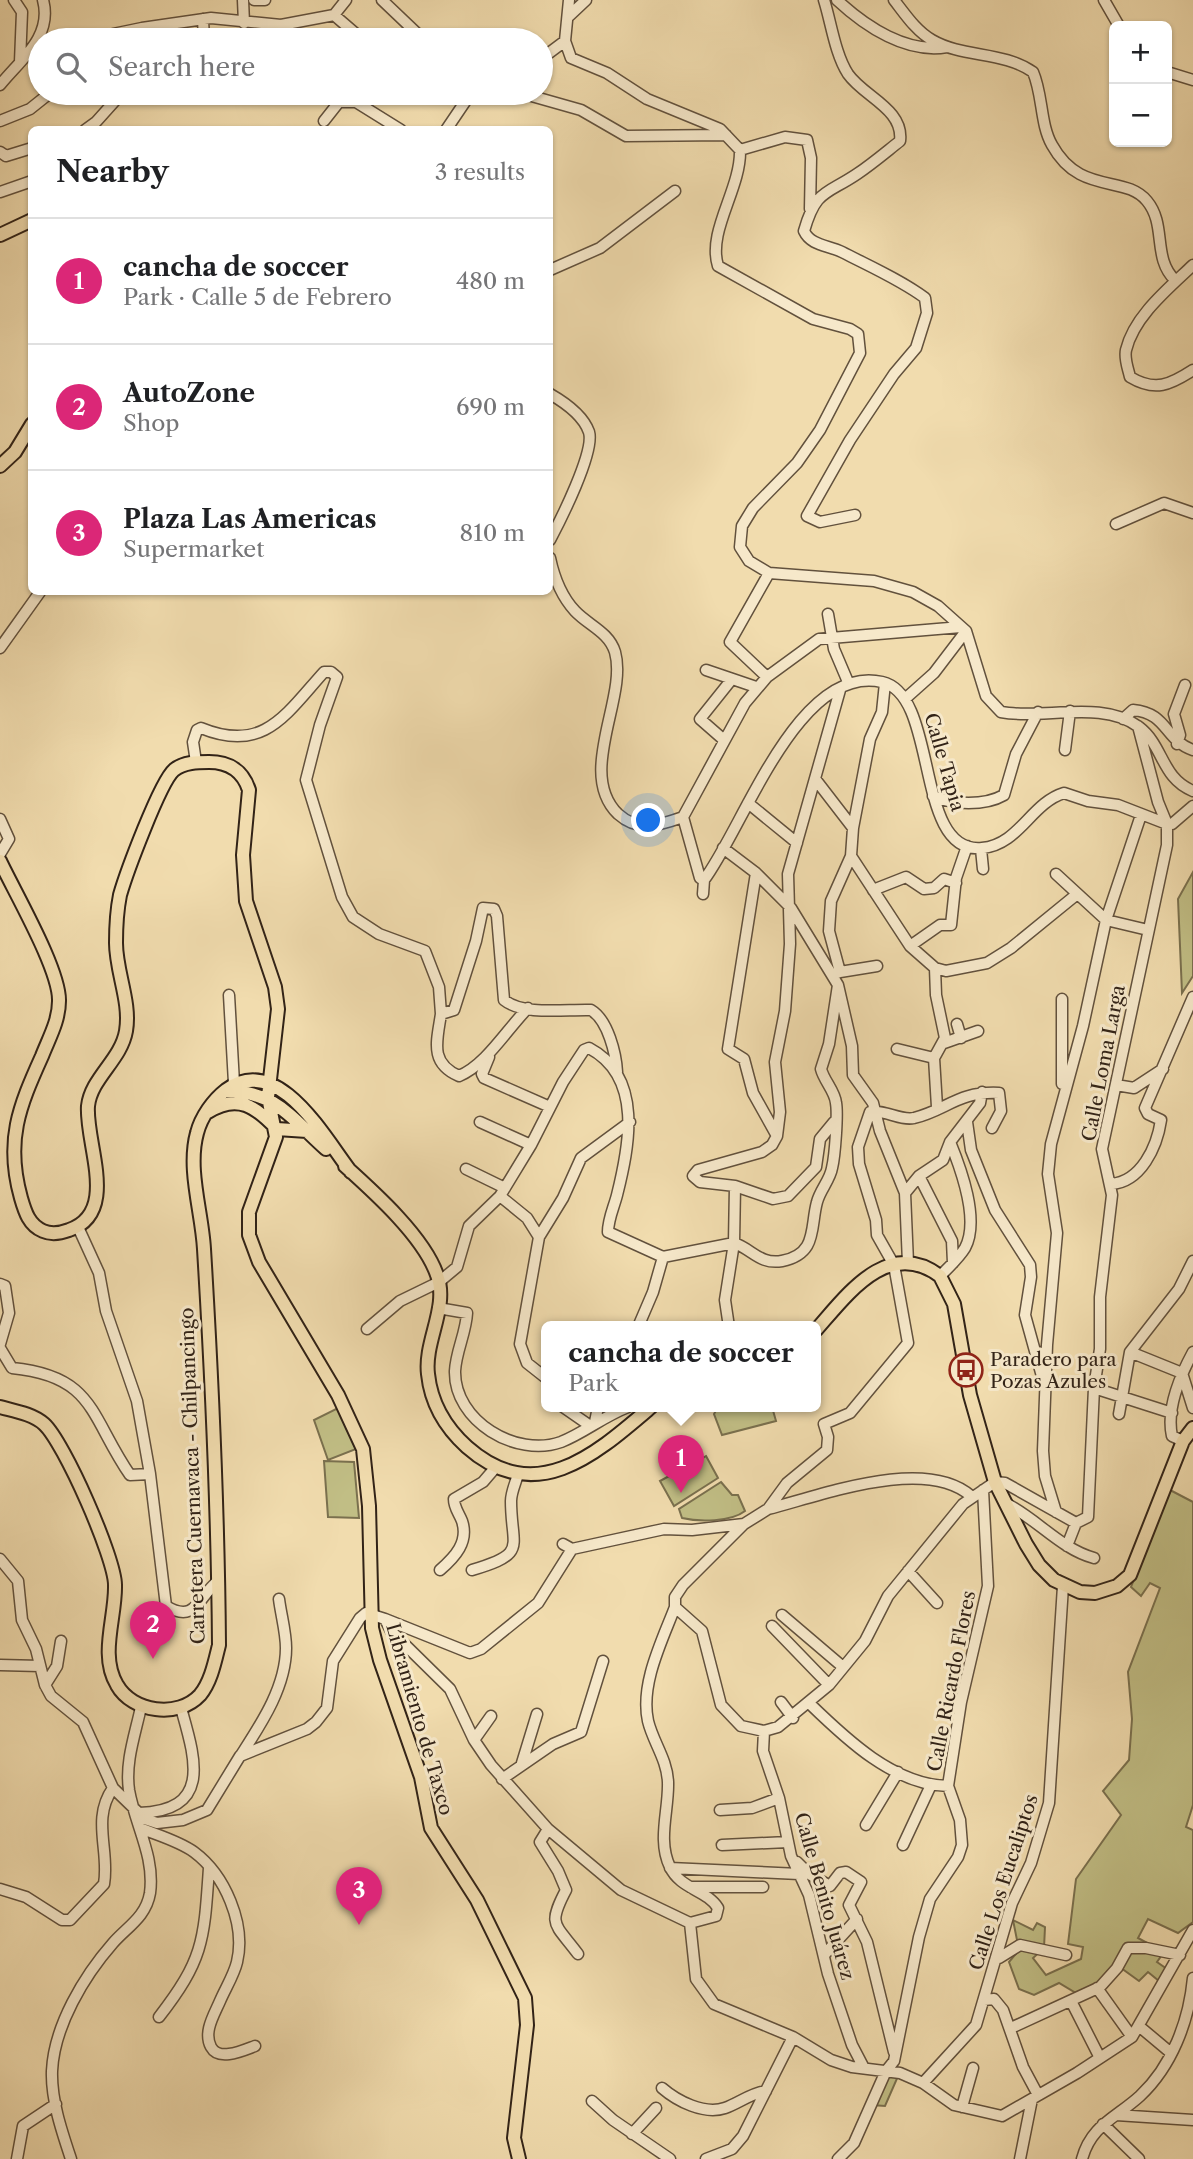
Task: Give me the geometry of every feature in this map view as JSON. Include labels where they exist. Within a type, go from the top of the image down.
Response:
[{"type":"main road","points":[[0,235],[28,222]]},
{"type":"main road","points":[[0,466],[15,452],[28,431]]},
{"type":"main road","points":[[0,861],[58,986],[55,1025],[16,1119],[14,1144],[18,1188],[32,1225],[46,1232],[59,1233],[78,1227],[94,1206],[97,1181],[89,1102],[94,1089],[121,1048],[126,1030],[126,1009],[116,945],[120,895],[167,777],[176,768],[196,762],[227,764],[240,772],[249,790],[243,855],[246,901],[275,987],[278,1009],[268,1097],[277,1129]]},
{"type":"main road","points":[[230,1087],[248,1080],[271,1082],[289,1094],[351,1172],[420,1246],[439,1282],[438,1308],[427,1371],[435,1404],[458,1440],[495,1468],[518,1474],[541,1474],[574,1465],[605,1447],[645,1412]]},
{"type":"main road","points":[[230,1087],[268,1097],[351,1172]]},
{"type":"main road","name":"Carretera Cuernavaca - Chilpancingo","points":[[181,1708],[200,1695],[214,1667],[219,1645],[204,1246],[194,1163],[197,1130],[205,1114],[230,1087]]},
{"type":"main road","points":[[205,1114],[219,1105],[238,1101],[261,1112],[277,1129],[307,1132]]},
{"type":"main road","name":"Libramiento de Taxco","points":[[277,1129],[249,1212],[249,1235],[259,1262],[338,1395],[363,1449],[369,1506],[372,1614],[380,1660],[421,1777],[431,1828],[477,1900],[525,1998],[527,2025],[514,2138],[519,2159]]},
{"type":"main road","points":[[821,1325],[867,1276],[894,1265],[908,1263],[940,1276],[954,1304],[970,1395],[995,1482],[1039,1565],[1063,1586],[1094,1594],[1117,1586],[1130,1576],[1178,1439],[1193,1428]]},
{"type":"main road","points":[[0,1407],[39,1420],[61,1449],[113,1567],[115,1584],[109,1665],[116,1684],[127,1698],[141,1707],[181,1708]]},
{"type":"street","points":[[14,0],[22,12],[20,63]]},
{"type":"street","points":[[43,0],[47,13],[43,28]]},
{"type":"street","points":[[243,0],[244,23]]},
{"type":"street","points":[[254,0],[265,1]]},
{"type":"street","points":[[382,0],[411,28]]},
{"type":"street","points":[[569,0],[565,41],[571,58],[607,73],[647,99],[720,129],[740,150],[740,169],[714,247],[718,265],[813,319],[850,329],[858,334],[860,353],[820,429],[797,463],[753,508],[743,526],[740,547],[749,561],[769,573],[874,581],[913,592],[938,606],[964,629],[989,702],[1001,712],[1070,711],[1123,719],[1138,726],[1152,740],[1171,778],[1193,791]]},
{"type":"street","points":[[569,16],[586,0]]},
{"type":"street","points":[[810,209],[830,187],[853,177],[900,141],[901,130],[897,120],[861,89],[847,72],[824,0]]},
{"type":"street","points":[[837,0],[857,19],[896,40],[927,51],[947,47]]},
{"type":"street","points":[[894,0],[915,27],[930,40],[947,47],[1009,60],[1033,72],[1051,144],[1075,173],[1089,180],[1130,190],[1146,198],[1157,216],[1162,263],[1175,280]]},
{"type":"street","points":[[1104,0],[1116,21]]},
{"type":"street","points":[[334,15],[341,1]]},
{"type":"street","points":[[149,28],[203,19],[244,23],[300,23],[334,15]]},
{"type":"street","points":[[334,15],[349,28]]},
{"type":"street","points":[[203,19],[203,28]]},
{"type":"street","points":[[553,50],[565,41]]},
{"type":"street","points":[[0,85],[28,55]]},
{"type":"street","points":[[1172,74],[1193,80]]},
{"type":"street","points":[[553,102],[580,110],[626,136],[726,135]]},
{"type":"street","points":[[0,121],[35,105]]},
{"type":"street","points":[[90,126],[111,105]]},
{"type":"street","points":[[324,121],[337,105]]},
{"type":"street","points":[[367,105],[396,126]]},
{"type":"street","points":[[449,126],[463,105]]},
{"type":"street","points":[[740,150],[785,137],[807,140],[811,158],[810,209],[804,231],[807,237],[911,287],[925,298],[927,313],[916,348],[894,374],[858,429],[818,491],[807,516],[820,522],[855,515]]},
{"type":"street","points":[[0,152],[6,156],[28,149]]},
{"type":"street","points":[[0,192],[28,182]]},
{"type":"street","points":[[553,265],[600,248],[675,191]]},
{"type":"street","points":[[1193,265],[1175,280],[1135,331],[1125,358],[1130,377],[1144,385],[1166,384],[1193,370]]},
{"type":"street","points":[[553,396],[569,407],[582,421],[590,440],[571,500],[553,534]]},
{"type":"street","points":[[1116,524],[1164,503],[1193,513]]},
{"type":"street","points":[[553,571],[555,580],[572,608],[608,638],[614,648],[616,659],[601,769],[609,803],[620,816],[638,825],[655,827],[683,817],[756,687],[810,643],[831,637],[964,629]]},
{"type":"street","points":[[767,677],[725,644],[769,573]]},
{"type":"street","points":[[0,648],[38,595]]},
{"type":"street","points":[[828,614],[844,686],[797,844],[787,891],[791,908],[785,1011],[775,1062],[780,1112],[777,1136],[772,1146],[762,1152],[698,1170],[694,1177],[700,1182],[735,1186],[773,1199],[788,1196],[816,1167],[820,1139],[834,1122]]},
{"type":"street","points":[[906,698],[934,673],[964,629]]},
{"type":"street","points":[[706,670],[756,687]]},
{"type":"street","points":[[196,762],[193,742],[197,730],[201,728],[248,738],[267,730],[284,717],[324,673],[331,672],[337,677],[320,725],[306,780],[342,897],[353,917],[379,934],[425,951],[439,987],[442,1014],[438,1049],[439,1061],[444,1069],[459,1076],[484,1060],[503,1033],[528,1008]]},
{"type":"street","points":[[724,740],[700,719],[732,679]]},
{"type":"street","points":[[702,894],[704,880],[788,733],[812,709],[844,686],[885,683],[882,712],[870,739],[853,828],[851,856],[831,901],[829,931],[852,1046],[853,1074],[873,1102],[905,1193],[908,1263]]},
{"type":"street","name":"Calle Tapia","points":[[885,683],[900,691],[906,698],[916,721],[933,796],[948,830],[967,846]]},
{"type":"street","points":[[1177,744],[1180,735],[1174,714],[1185,685]]},
{"type":"street","points":[[1123,719],[1133,710],[1158,716],[1177,744],[1193,750]]},
{"type":"street","points":[[1065,750],[1070,711]]},
{"type":"street","points":[[933,796],[978,803],[995,801],[1004,795],[1025,733],[1038,712]]},
{"type":"street","name":"Calle Loma Larga","points":[[1076,1523],[1088,1517],[1094,1388],[1100,1349],[1100,1297],[1110,1219],[1111,1184],[1102,1149],[1167,845],[1167,824],[1158,802],[1138,726]]},
{"type":"street","points":[[816,780],[853,828]]},
{"type":"street","points":[[910,946],[940,925],[951,925],[956,883],[967,846],[981,849],[1009,838],[1038,808],[1064,793],[1088,801],[1118,806],[1167,824],[1172,824],[1193,806]]},
{"type":"street","points":[[748,803],[797,844]]},
{"type":"street","points":[[1056,1512],[1045,1476],[1043,1451],[1047,1345],[1057,1233],[1048,1174],[1051,1144],[1083,1026],[1106,920],[1141,815]]},
{"type":"street","points":[[683,817],[700,878],[704,880]]},
{"type":"street","points":[[0,819],[9,839],[0,855]]},
{"type":"street","points":[[442,1014],[454,1010],[476,941],[483,908],[488,906],[494,909],[498,916],[504,1000],[511,1005],[528,1008],[592,1010],[599,1015],[615,1057],[618,1076],[628,1101],[630,1122],[608,1231],[663,1257],[734,1243],[742,1246],[754,1257],[773,1262],[790,1259],[809,1243],[814,1230],[818,1199],[833,1167],[836,1101],[821,1069],[829,1044],[837,977],[791,908],[756,873],[723,848]]},
{"type":"street","points":[[981,849],[983,869]]},
{"type":"street","points":[[851,856],[910,946],[935,968],[946,971],[987,962],[1011,948],[1076,895]]},
{"type":"street","points":[[756,873],[728,1049],[744,1059],[753,1093],[777,1136]]},
{"type":"street","points":[[1056,874],[1106,920],[1148,930]]},
{"type":"street","points":[[873,890],[906,877],[924,889],[934,888],[944,879],[956,883]]},
{"type":"street","points":[[837,977],[877,966]]},
{"type":"street","points":[[935,968],[934,983],[944,1043]]},
{"type":"street","points":[[229,995],[230,1087]]},
{"type":"street","points":[[1111,1184],[1135,1177],[1145,1163],[1161,1120],[1148,1114],[1145,1108],[1193,997]]},
{"type":"street","points":[[1061,1102],[1062,999]]},
{"type":"street","points":[[957,1024],[961,1038]]},
{"type":"street","points":[[937,1107],[934,1058],[944,1043],[978,1031]]},
{"type":"street","points":[[367,1329],[400,1301],[439,1282],[460,1262],[469,1226],[502,1192],[583,1050],[589,1048],[595,1051],[618,1076]]},
{"type":"street","points":[[897,1049],[934,1058]]},
{"type":"street","points":[[492,1050],[482,1074],[484,1078],[550,1107]]},
{"type":"street","points":[[1116,1085],[1134,1088],[1163,1069]]},
{"type":"street","points":[[905,1193],[919,1176],[943,1160],[950,1142],[980,1103],[982,1092]]},
{"type":"street","points":[[768,1509],[787,1483],[827,1450],[828,1437],[824,1424],[850,1413],[908,1343],[894,1265],[877,1236],[876,1220],[859,1164],[862,1127],[870,1112],[912,1119],[937,1107],[982,1092],[1001,1094],[1001,1111],[992,1128]]},
{"type":"street","points":[[480,1122],[531,1145]]},
{"type":"street","points":[[541,1374],[527,1363],[520,1344],[539,1237],[563,1198],[580,1157],[630,1122]]},
{"type":"street","points":[[967,1122],[971,1150],[995,1210],[1030,1265],[1031,1277],[1025,1315],[1046,1392]]},
{"type":"street","points":[[940,1276],[967,1244],[970,1224],[962,1173],[950,1142]]},
{"type":"street","points":[[466,1169],[502,1192],[527,1218],[539,1237]]},
{"type":"street","points":[[919,1176],[952,1241],[953,1263]]},
{"type":"street","points":[[728,1321],[725,1300],[734,1243],[735,1186]]},
{"type":"street","points":[[78,1227],[99,1273],[106,1311],[137,1401],[150,1474],[166,1605],[178,1613],[190,1612],[218,1581]]},
{"type":"street","points":[[641,1321],[653,1292],[663,1257]]},
{"type":"street","points":[[1119,1414],[1130,1352],[1180,1289],[1193,1261]]},
{"type":"street","points":[[0,1284],[5,1286],[9,1301],[0,1346],[12,1368],[55,1376],[77,1388],[130,1475],[150,1474]]},
{"type":"street","points":[[438,1308],[467,1313],[458,1352],[456,1382],[467,1406],[494,1435],[519,1446],[560,1442],[617,1412]]},
{"type":"street","points":[[1130,1352],[1182,1373]]},
{"type":"street","points":[[1178,1439],[1172,1413],[1182,1373],[1193,1352]]},
{"type":"street","points":[[1182,1373],[1193,1408]]},
{"type":"street","points":[[1094,1388],[1172,1413]]},
{"type":"street","points":[[572,1412],[592,1424]]},
{"type":"street","points":[[592,1424],[596,1412]]},
{"type":"street","points":[[440,1570],[453,1559],[464,1541],[462,1520],[454,1499],[483,1482],[495,1468]]},
{"type":"street","points":[[472,1570],[498,1562],[513,1545],[516,1536],[511,1499],[518,1474]]},
{"type":"street","points":[[385,1619],[391,1631],[450,1689],[474,1740],[502,1779],[548,1829],[628,1894],[690,1923],[709,1920],[719,1912],[716,1904],[686,1887],[670,1868],[664,1838],[668,1782],[665,1761],[648,1718],[647,1706],[649,1684],[676,1597],[683,1585],[744,1524],[768,1509],[901,1478],[936,1478],[959,1486],[971,1496]]},
{"type":"street","points":[[675,1607],[702,1631],[721,1704],[741,1726],[764,1731],[793,1718],[829,1685],[865,1642],[888,1596],[971,1496],[995,1482],[1005,1482],[1076,1523],[1067,1546]]},
{"type":"street","name":"Calle Ricardo Flores","points":[[854,2143],[895,2056],[919,1937],[930,1899],[958,1857],[962,1845],[960,1819],[948,1786],[961,1702],[988,1586],[983,1490]]},
{"type":"street","points":[[1007,1504],[1027,1515],[1067,1546],[1094,1558]]},
{"type":"street","points":[[240,1756],[307,1729],[316,1722],[327,1708],[332,1661],[366,1613],[465,1652],[481,1649],[538,1603],[568,1546],[664,1529],[692,1530],[744,1524]]},
{"type":"street","points":[[0,1559],[18,1581],[22,1620],[36,1648],[45,1685],[51,1696],[83,1722],[113,1788],[145,1819],[164,1823],[201,1813],[209,1807],[274,1698],[284,1668],[286,1647],[279,1599]]},
{"type":"street","points":[[908,1571],[936,1603]]},
{"type":"street","name":"Calle Los Eucaliptos","points":[[923,2083],[975,2025],[999,1958],[1012,1903],[1031,1863],[1049,1803],[1063,1586]]},
{"type":"street","points":[[782,1615],[843,1667]]},
{"type":"street","points":[[772,1626],[829,1685]]},
{"type":"street","points":[[45,1685],[57,1666],[61,1641]]},
{"type":"street","points":[[502,1779],[553,1744],[581,1732],[603,1661]]},
{"type":"street","points":[[0,1665],[40,1666]]},
{"type":"street","points":[[781,1702],[793,1718]]},
{"type":"street","points":[[810,1704],[848,1741],[898,1772],[931,1786],[948,1786]]},
{"type":"street","points":[[71,2159],[56,2104],[52,2072],[56,2044],[67,2016],[113,1944],[143,1913],[149,1897],[148,1854],[140,1828],[128,1761],[141,1707]]},
{"type":"street","points":[[136,1809],[159,1812],[181,1801],[194,1782],[195,1763],[181,1708]]},
{"type":"street","points":[[522,1763],[537,1714]]},
{"type":"street","points":[[474,1740],[491,1716]]},
{"type":"street","name":"Calle Benito Juárez","points":[[764,1731],[763,1751],[779,1798],[791,1856],[817,1921],[824,1955],[852,2045],[864,2068]]},
{"type":"street","points":[[866,1825],[898,1772]]},
{"type":"street","points":[[904,1845],[931,1786]]},
{"type":"street","points":[[0,1889],[26,1897],[62,1920],[70,1920],[104,1884],[101,1829],[104,1802],[113,1788]]},
{"type":"street","points":[[720,1810],[752,1808],[779,1798]]},
{"type":"street","points":[[140,1828],[193,1852],[209,1868],[227,1894],[235,1913],[239,1935],[237,1962],[210,2025],[208,2038],[211,2049],[218,2053],[232,2054],[255,2046]]},
{"type":"street","points":[[548,1829],[540,1842],[558,1871],[566,1891],[554,1911],[555,1921],[578,1954]]},
{"type":"street","points":[[722,1846],[788,1842]]},
{"type":"street","points":[[791,1856],[809,1874],[830,1886],[840,1873],[846,1872],[861,1882],[849,1905],[867,1942],[895,2056]]},
{"type":"street","points":[[159,2017],[187,1981],[199,1956],[209,1868]]},
{"type":"street","points":[[670,1868],[799,1874]]},
{"type":"street","points":[[686,1887],[763,1887]]},
{"type":"street","points":[[824,1955],[857,1919]]},
{"type":"street","points":[[690,1923],[696,1979],[714,2004],[793,2036],[831,2060],[886,2071],[923,2083],[954,2105],[1002,2116],[1132,2037],[1193,1930]]},
{"type":"street","points":[[999,1958],[1020,1945],[1066,1955]]},
{"type":"street","points":[[1011,2028],[1097,1989],[1117,1968],[1128,1948],[1146,1948],[1180,1955]]},
{"type":"street","points":[[1082,2159],[1092,2134],[1142,2094],[1171,2053],[1190,2007],[1193,1978]]},
{"type":"street","points":[[1097,1989],[1132,2037]]},
{"type":"street","points":[[984,2000],[998,2002],[1011,2028],[1035,2097],[1020,2159]]},
{"type":"street","points":[[1071,2001],[1100,2058]]},
{"type":"street","points":[[1140,2027],[1171,2053]]},
{"type":"street","points":[[706,2159],[726,2152],[738,2143],[793,2036]]},
{"type":"street","points":[[962,2107],[973,2068]]},
{"type":"street","points":[[662,2088],[674,2098],[696,2107],[722,2110],[766,2091]]},
{"type":"street","points":[[592,2102],[632,2134],[670,2159]]},
{"type":"street","points":[[17,2159],[23,2126],[56,2104]]},
{"type":"street","points":[[632,2134],[656,2108]]},
{"type":"street","points":[[1116,2115],[1163,2121],[1193,2120]]},
{"type":"street","points":[[1103,2124],[1139,2159]]},
{"type":"street","points":[[838,2159],[854,2143]]},
{"type":"street","points":[[852,2159],[854,2143]]},
{"type":"shaded area","points":[[1193,872],[1193,976],[1182,993],[1178,899]]},
{"type":"shaded area","points":[[338,1408],[356,1449],[328,1460],[314,1420]]},
{"type":"shaded area","points":[[773,1412],[776,1421],[722,1435],[714,1414]]},
{"type":"shaded area","points":[[706,1456],[718,1478],[674,1506],[660,1481]]},
{"type":"shaded area","points":[[324,1461],[354,1462],[359,1518],[328,1517]]},
{"type":"shaded area","points":[[721,1482],[732,1495],[738,1495],[745,1511],[739,1515],[715,1520],[682,1518],[679,1509]]},
{"type":"shaded area","points":[[1170,1490],[1193,1502],[1193,1805],[1186,1827],[1193,1830],[1193,1922],[1178,1933],[1148,1919],[1138,1938],[1164,1952],[1157,1962],[1167,1969],[1159,1981],[1148,1972],[1139,1981],[1121,1968],[1081,1996],[1059,1983],[1034,1995],[1019,1989],[1009,1962],[1019,1950],[1013,1920],[1033,1930],[1037,1923],[1045,1927],[1044,1948],[1033,1958],[1046,1975],[1081,1959],[1083,1947],[1068,1944],[1076,1879],[1121,1815],[1103,1791],[1129,1760],[1132,1719],[1128,1672],[1160,1588],[1150,1583],[1141,1596],[1131,1587]]},
{"type":"shaded area","points":[[887,2071],[899,2074],[885,2106],[872,2105]]},
{"type":"place","name":"Paradero para Pozas Azules","points":[[966,1370]]},
{"type":"place","name":"cancha de soccer","points":[[681,1493]]},
{"type":"place","name":"AutoZone","points":[[153,1659]]},
{"type":"place","name":"Plaza Las Americas","points":[[359,1925]]}]
